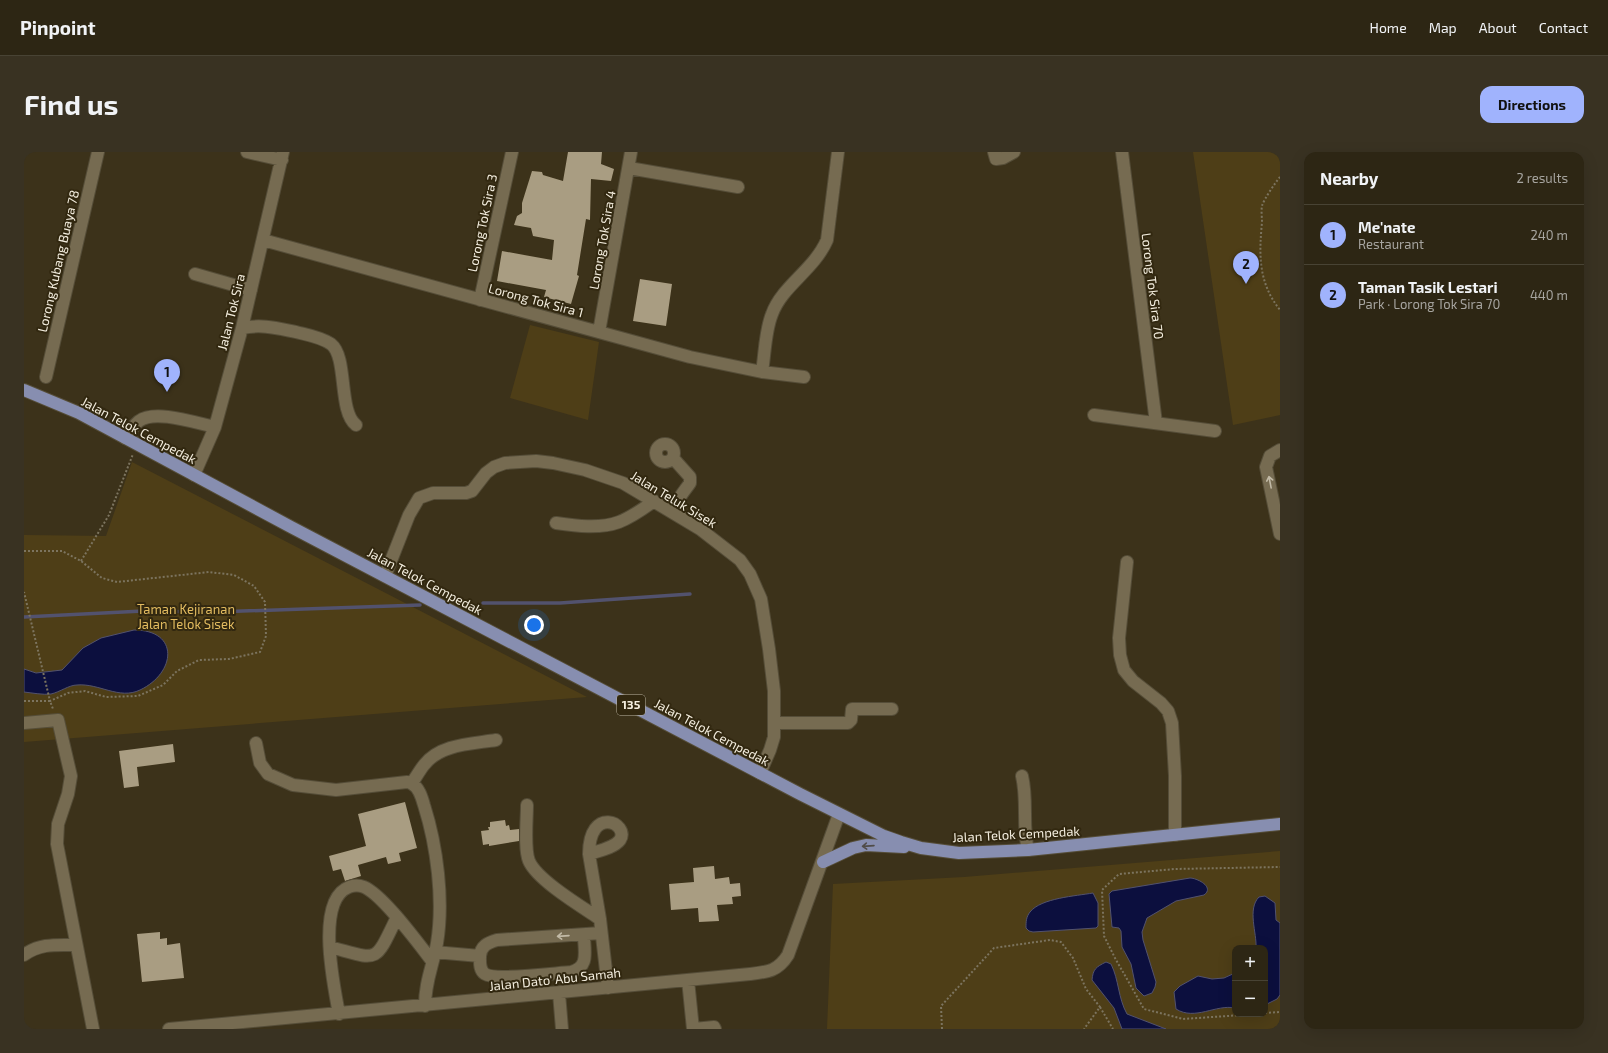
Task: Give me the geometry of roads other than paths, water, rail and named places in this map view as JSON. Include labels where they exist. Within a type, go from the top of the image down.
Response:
[{"type":"main road","name":"Jalan Telok Cempedak","points":[[24,390],[79,413],[385,576],[760,773],[884,836],[921,848],[959,853],[1028,850],[1280,824]]},
{"type":"main road","points":[[823,862],[853,848],[866,845],[921,848]]},
{"type":"street","name":"Lorong Kubang Buaya 78","points":[[46,377],[98,152]]},
{"type":"street","points":[[247,152],[282,156]]},
{"type":"street","name":"Lorong Tok Sira 3","points":[[480,300],[512,152]]},
{"type":"street","name":"Lorong Tok Sira 4","points":[[599,332],[632,152]]},
{"type":"street","points":[[762,372],[772,314],[780,300],[822,252],[827,240],[838,152]]},
{"type":"street","points":[[994,152],[996,159],[1003,158],[1014,152]]},
{"type":"street","name":"Lorong Tok Sira 70","points":[[1122,152],[1156,423]]},
{"type":"street","name":"Jalan Tok Sira","points":[[194,475],[215,427],[242,328],[282,156]]},
{"type":"street","points":[[629,168],[738,187]]},
{"type":"street","name":"Lorong Tok Sira 1","points":[[263,240],[690,357],[762,372],[804,377]]},
{"type":"street","points":[[195,274],[251,290]]},
{"type":"street","points":[[242,328],[256,325],[267,326],[319,338],[332,345],[337,354],[347,412],[351,421],[356,425]]},
{"type":"street","points":[[1094,415],[1215,431]]},
{"type":"street","points":[[125,438],[140,421],[147,417],[158,416],[215,427]]},
{"type":"street","points":[[1280,450],[1270,456],[1266,467],[1280,534]]},
{"type":"street","points":[[673,458],[691,480],[676,504],[677,510],[681,516]]},
{"type":"street","name":"Jalan Teluk Sisek","points":[[385,576],[408,515],[419,498],[433,493],[466,493],[472,491],[486,473],[494,467],[506,463],[536,461],[585,470],[605,476],[623,484],[681,516],[740,560],[757,588],[764,614],[774,691],[774,737],[760,773]]},
{"type":"street","points":[[556,523],[592,526],[618,522],[634,515],[654,501]]},
{"type":"street","points":[[1126,562],[1119,638],[1120,655],[1124,670],[1134,681],[1161,703],[1168,711],[1172,723],[1175,776],[1175,835]]},
{"type":"street","points":[[774,724],[848,723],[850,722],[852,709],[892,709]]},
{"type":"street","points":[[24,723],[58,720],[71,776],[68,794],[58,824],[57,844],[93,1029]]},
{"type":"street","points":[[412,784],[424,765],[432,756],[444,749],[496,740]]},
{"type":"street","points":[[256,743],[260,763],[268,774],[293,786],[336,790],[406,782],[412,784],[420,792],[433,836],[436,857],[438,926],[426,986],[425,1006]]},
{"type":"street","points":[[1022,776],[1024,790],[1025,834],[1028,850]]},
{"type":"street","points":[[527,805],[527,852],[534,870],[555,888],[600,919]]},
{"type":"street","name":"Jalan Dato' Abu Samah","points":[[169,1029],[559,993],[764,972],[775,969],[783,962],[788,954],[840,814]]},
{"type":"street","points":[[589,854],[600,919],[608,988]]},
{"type":"street","points":[[339,1014],[330,947],[333,905],[340,892],[346,888],[359,885],[365,887],[378,898],[433,957],[480,956]]},
{"type":"street","points":[[330,947],[358,956],[369,957],[377,954],[397,918]]},
{"type":"street","points":[[584,935],[584,961],[582,967],[578,970],[527,976],[492,976],[486,974],[481,969],[481,950],[485,945],[497,940],[601,933]]},
{"type":"street","points":[[24,955],[35,948],[43,946],[76,945]]},
{"type":"street","points":[[688,980],[694,1029],[710,1027],[714,1027],[716,1029]]},
{"type":"street","points":[[559,993],[562,1029]]},
{"type":"waterway","points":[[483,603],[560,603],[690,594]]},
{"type":"waterway","points":[[24,617],[143,611],[215,612],[420,605]]},
{"type":"place","name":"Taman Tasik Lestari","points":[[1246,284]]},
{"type":"place","name":"Me'nate","points":[[167,392]]},
{"type":"park label","name":"Taman Kejiranan Jalan Telok Sisek","points":[[186,616]]}]
